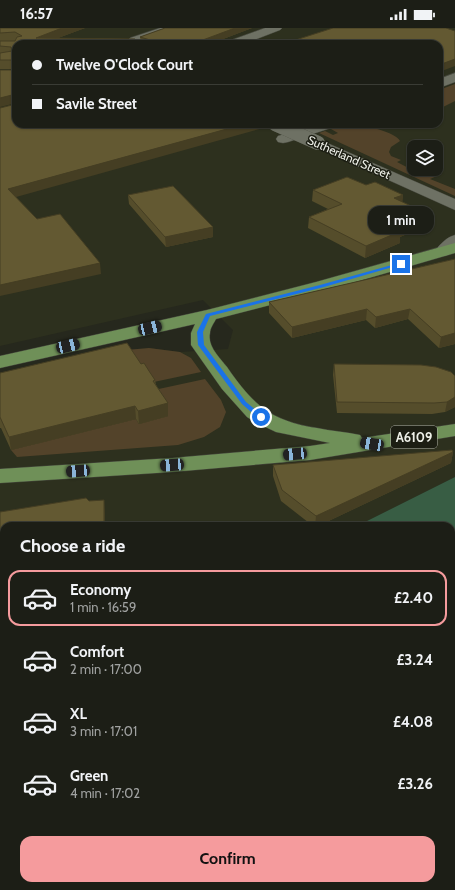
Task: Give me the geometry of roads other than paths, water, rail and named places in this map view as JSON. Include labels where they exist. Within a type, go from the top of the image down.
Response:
[{"type":"main road","points":[[244,40],[276,28]]},
{"type":"main road","name":"Sutherland Street","points":[[284,128],[451,205]]},
{"type":"main road","points":[[0,362],[208,315],[322,286],[452,247]]},
{"type":"main road","points":[[208,315],[200,332],[201,345],[244,403],[261,417],[287,429],[299,432],[372,444]]},
{"type":"main road","name":"A6109","points":[[0,476],[172,465],[310,452],[372,444],[455,430]]},
{"type":"street","points":[[128,28],[134,40]]},
{"type":"street","points":[[140,40],[171,28]]},
{"type":"street","points":[[443,82],[455,77]]},
{"type":"street","points":[[283,139],[317,128]]}]
